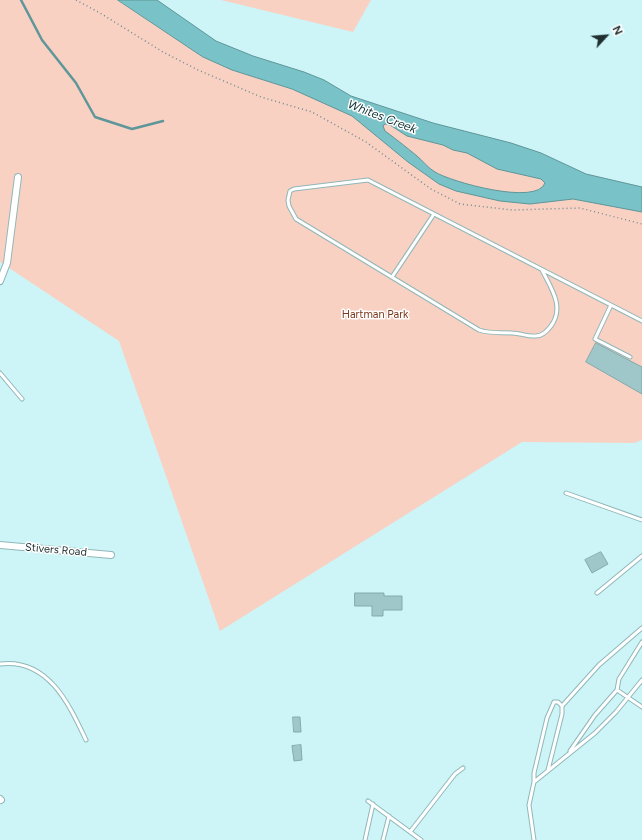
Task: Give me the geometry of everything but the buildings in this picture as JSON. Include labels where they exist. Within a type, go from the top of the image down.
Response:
[{"type":"street","points":[[0,281],[7,263],[18,177]]},
{"type":"street","name":"Stivers Road","points":[[0,545],[111,555]]},
{"type":"lane","points":[[542,270],[554,293],[558,305],[555,321],[549,330],[537,336],[513,333],[490,334],[479,330],[296,219],[288,206],[288,196],[290,191],[301,187],[368,180],[642,321]]},
{"type":"lane","points":[[392,277],[434,214]]},
{"type":"lane","points":[[611,305],[595,339],[630,357]]},
{"type":"lane","points":[[0,373],[22,399]]},
{"type":"lane","points":[[566,493],[642,520]]},
{"type":"lane","points":[[597,593],[642,556]]},
{"type":"lane","points":[[548,770],[562,714],[562,706],[599,665],[642,628]]},
{"type":"lane","points":[[569,753],[595,715],[616,690],[619,679],[642,642]]},
{"type":"lane","points":[[0,664],[12,662],[31,667],[52,682],[71,709],[86,740]]},
{"type":"lane","points":[[534,782],[595,733],[628,698],[642,680]]},
{"type":"lane","points":[[616,690],[642,707]]},
{"type":"lane","points":[[534,840],[529,805],[534,782],[534,773],[547,718],[554,702],[558,702],[562,706]]},
{"type":"lane","points":[[410,832],[454,774],[463,768]]},
{"type":"lane","points":[[368,801],[421,840]]},
{"type":"lane","points":[[365,840],[373,804]]},
{"type":"lane","points":[[383,840],[389,816]]},
{"type":"path","points":[[76,0],[163,52],[198,70],[261,96],[312,112],[366,142],[431,189],[460,204],[512,210],[580,208],[642,224]]},
{"type":"green space","name":"Hartman Park","points":[[0,0],[118,0],[203,57],[232,70],[642,200],[642,440],[634,443],[522,442],[220,631],[119,341],[0,262]]},
{"type":"green space","points":[[221,0],[371,0],[353,32]]},
{"type":"water","name":"Whites Creek","points":[[118,0],[157,0],[216,41],[253,56],[324,80],[351,96],[433,123],[511,143],[541,153],[586,174],[642,187],[642,212],[573,199],[530,204],[500,201],[456,191],[439,184],[408,162],[352,116],[292,89],[232,70],[203,57]],"holes":[[[386,124],[407,136],[467,153],[497,169],[541,179],[545,183],[539,190],[511,192],[475,186],[444,176],[432,170],[385,131],[383,126]]]},
{"type":"waterway","points":[[21,0],[42,40],[76,83],[95,117],[132,129],[163,121]]}]
